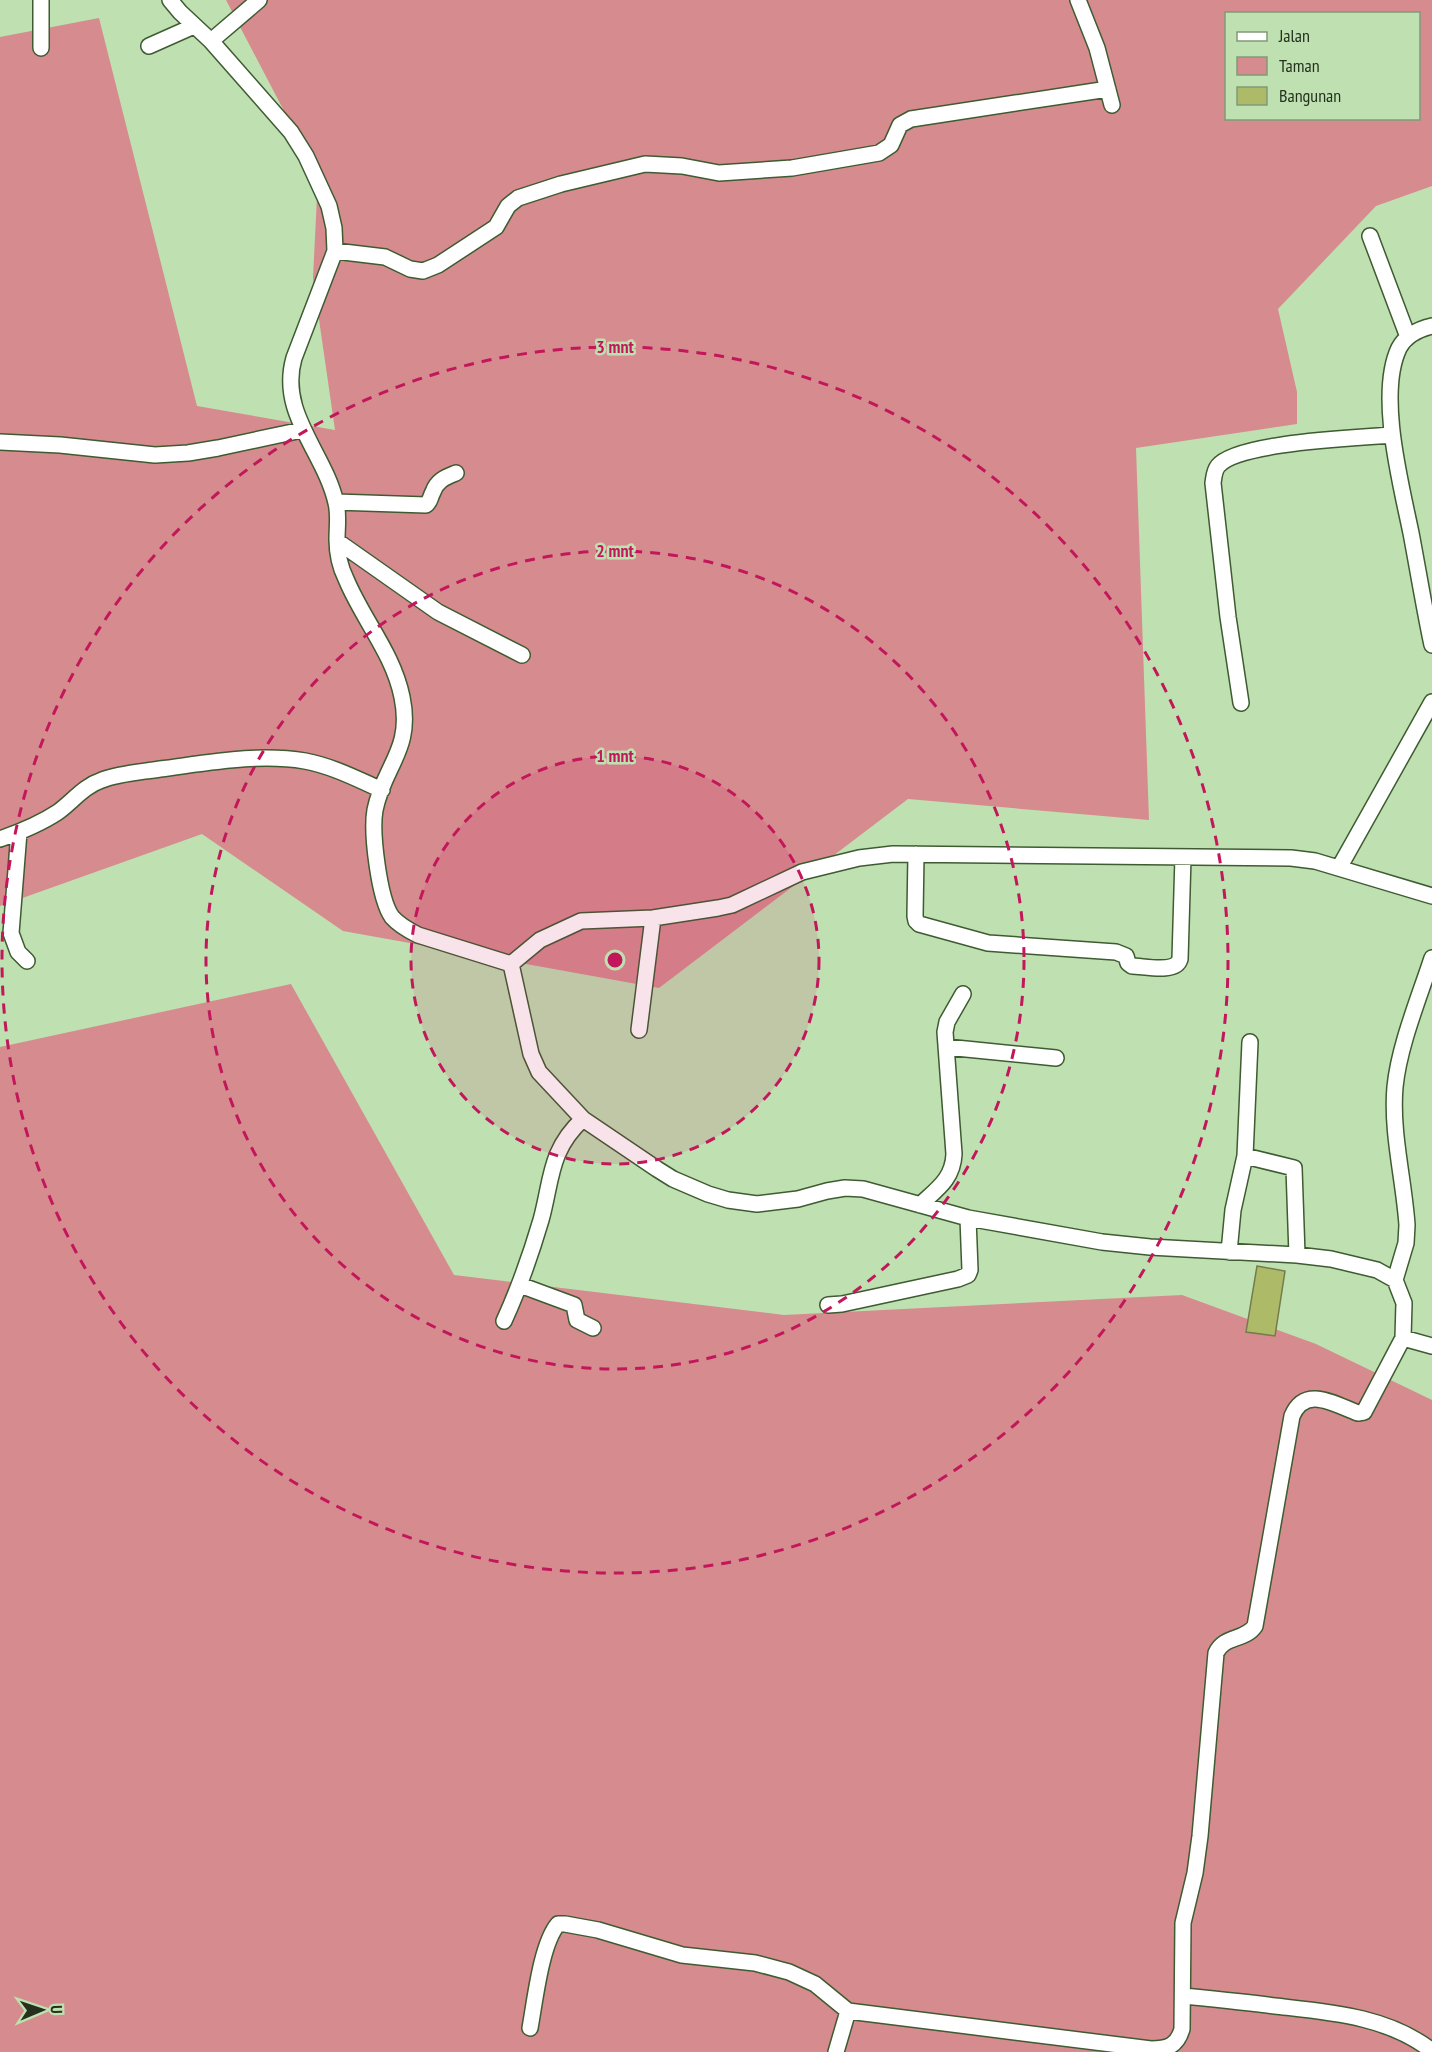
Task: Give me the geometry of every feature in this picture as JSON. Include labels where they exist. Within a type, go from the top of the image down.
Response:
[{"type":"street","points":[[41,48],[42,0]]},
{"type":"street","points":[[170,0],[194,27],[211,41],[291,132],[306,156],[329,206],[334,228],[335,251],[290,370],[291,390],[302,430],[322,467],[336,502],[337,541],[341,569],[361,611],[391,660],[402,699],[404,736],[375,812],[374,839],[386,905],[391,915],[405,928],[418,935],[511,964]]},
{"type":"street","points":[[211,41],[259,0]]},
{"type":"street","points":[[1078,0],[1097,48],[1112,105]]},
{"type":"street","points":[[149,46],[194,27]]},
{"type":"street","points":[[335,251],[385,257],[410,269],[423,271],[438,265],[496,227],[507,206],[518,198],[561,184],[645,164],[682,166],[718,173],[792,168],[879,153],[891,145],[900,125],[911,119],[1108,89]]},
{"type":"street","points":[[1370,236],[1408,337]]},
{"type":"street","points":[[1432,326],[1419,330],[1401,345],[1393,371],[1392,435],[1432,645]]},
{"type":"street","points":[[0,442],[60,445],[154,455],[218,448],[302,430]]},
{"type":"street","points":[[1241,703],[1228,617],[1213,483],[1215,471],[1219,464],[1227,459],[1268,447],[1392,435]]},
{"type":"street","points":[[336,502],[362,501],[426,506],[438,482],[456,473]]},
{"type":"street","points":[[337,541],[438,612],[522,655]]},
{"type":"street","points":[[1339,868],[1432,702]]},
{"type":"street","points":[[0,838],[19,832],[51,816],[86,787],[102,780],[191,765],[277,758],[306,761],[327,766],[382,790]]},
{"type":"street","points":[[19,832],[11,933],[18,952],[27,961]]},
{"type":"street","points":[[511,964],[540,940],[580,921],[653,918],[732,905],[802,872],[859,858],[916,854],[1291,858],[1315,861],[1432,896]]},
{"type":"street","points":[[916,854],[915,916],[919,924],[988,943],[1122,953],[1132,966],[1168,968],[1179,964],[1180,959],[1184,857]]},
{"type":"street","points":[[639,1030],[653,918]]},
{"type":"street","points":[[530,2028],[546,1948],[558,1924],[565,1923],[598,1930],[682,1955],[755,1964],[789,1972],[815,1984],[848,2011],[1151,2049],[1171,2049],[1177,2042],[1182,2029],[1183,1923],[1195,1873],[1200,1836],[1214,1660],[1222,1643],[1248,1633],[1255,1626],[1292,1416],[1301,1402],[1309,1399],[1317,1399],[1358,1413],[1365,1412],[1403,1338],[1404,1303],[1395,1280],[1406,1244],[1407,1225],[1395,1116],[1395,1089],[1398,1066],[1432,958]]},
{"type":"street","points":[[511,964],[532,1061],[539,1072],[583,1119],[673,1179],[728,1200],[757,1204],[798,1199],[845,1188],[863,1189],[968,1218],[1121,1245],[1331,1259],[1377,1270],[1395,1280]]},
{"type":"street","points":[[920,1205],[949,1177],[952,1170],[954,1154],[945,1032],[947,1022],[963,994]]},
{"type":"street","points":[[1229,1252],[1233,1210],[1245,1156],[1250,1041]]},
{"type":"street","points":[[946,1047],[1056,1058]]},
{"type":"street","points":[[504,1321],[520,1285],[542,1218],[554,1162],[570,1131],[583,1119]]},
{"type":"street","points":[[1245,1156],[1294,1168],[1297,1255]]},
{"type":"street","points":[[828,1305],[958,1280],[968,1275],[970,1270],[968,1218]]},
{"type":"street","points":[[520,1285],[574,1305],[577,1320],[593,1328]]},
{"type":"street","points":[[1403,1338],[1432,1346]]},
{"type":"street","points":[[1183,1996],[1324,2011],[1394,2029],[1418,2040],[1432,2051]]},
{"type":"street","points":[[836,2052],[848,2011]]},
{"type":"green space","points":[[226,0],[1432,0],[1432,186],[1376,206],[1278,309],[1297,392],[1297,424],[1136,448],[1149,820],[908,799],[659,988],[343,931],[202,834],[0,906],[0,37],[99,18],[197,406],[335,430],[313,278],[318,176]]},
{"type":"green space","points":[[291,984],[454,1275],[784,1315],[1182,1295],[1316,1344],[1432,1400],[1432,2052],[0,2052],[0,1047]]},
{"type":"building","points":[[1257,1266],[1285,1271],[1275,1336],[1246,1332]]}]
